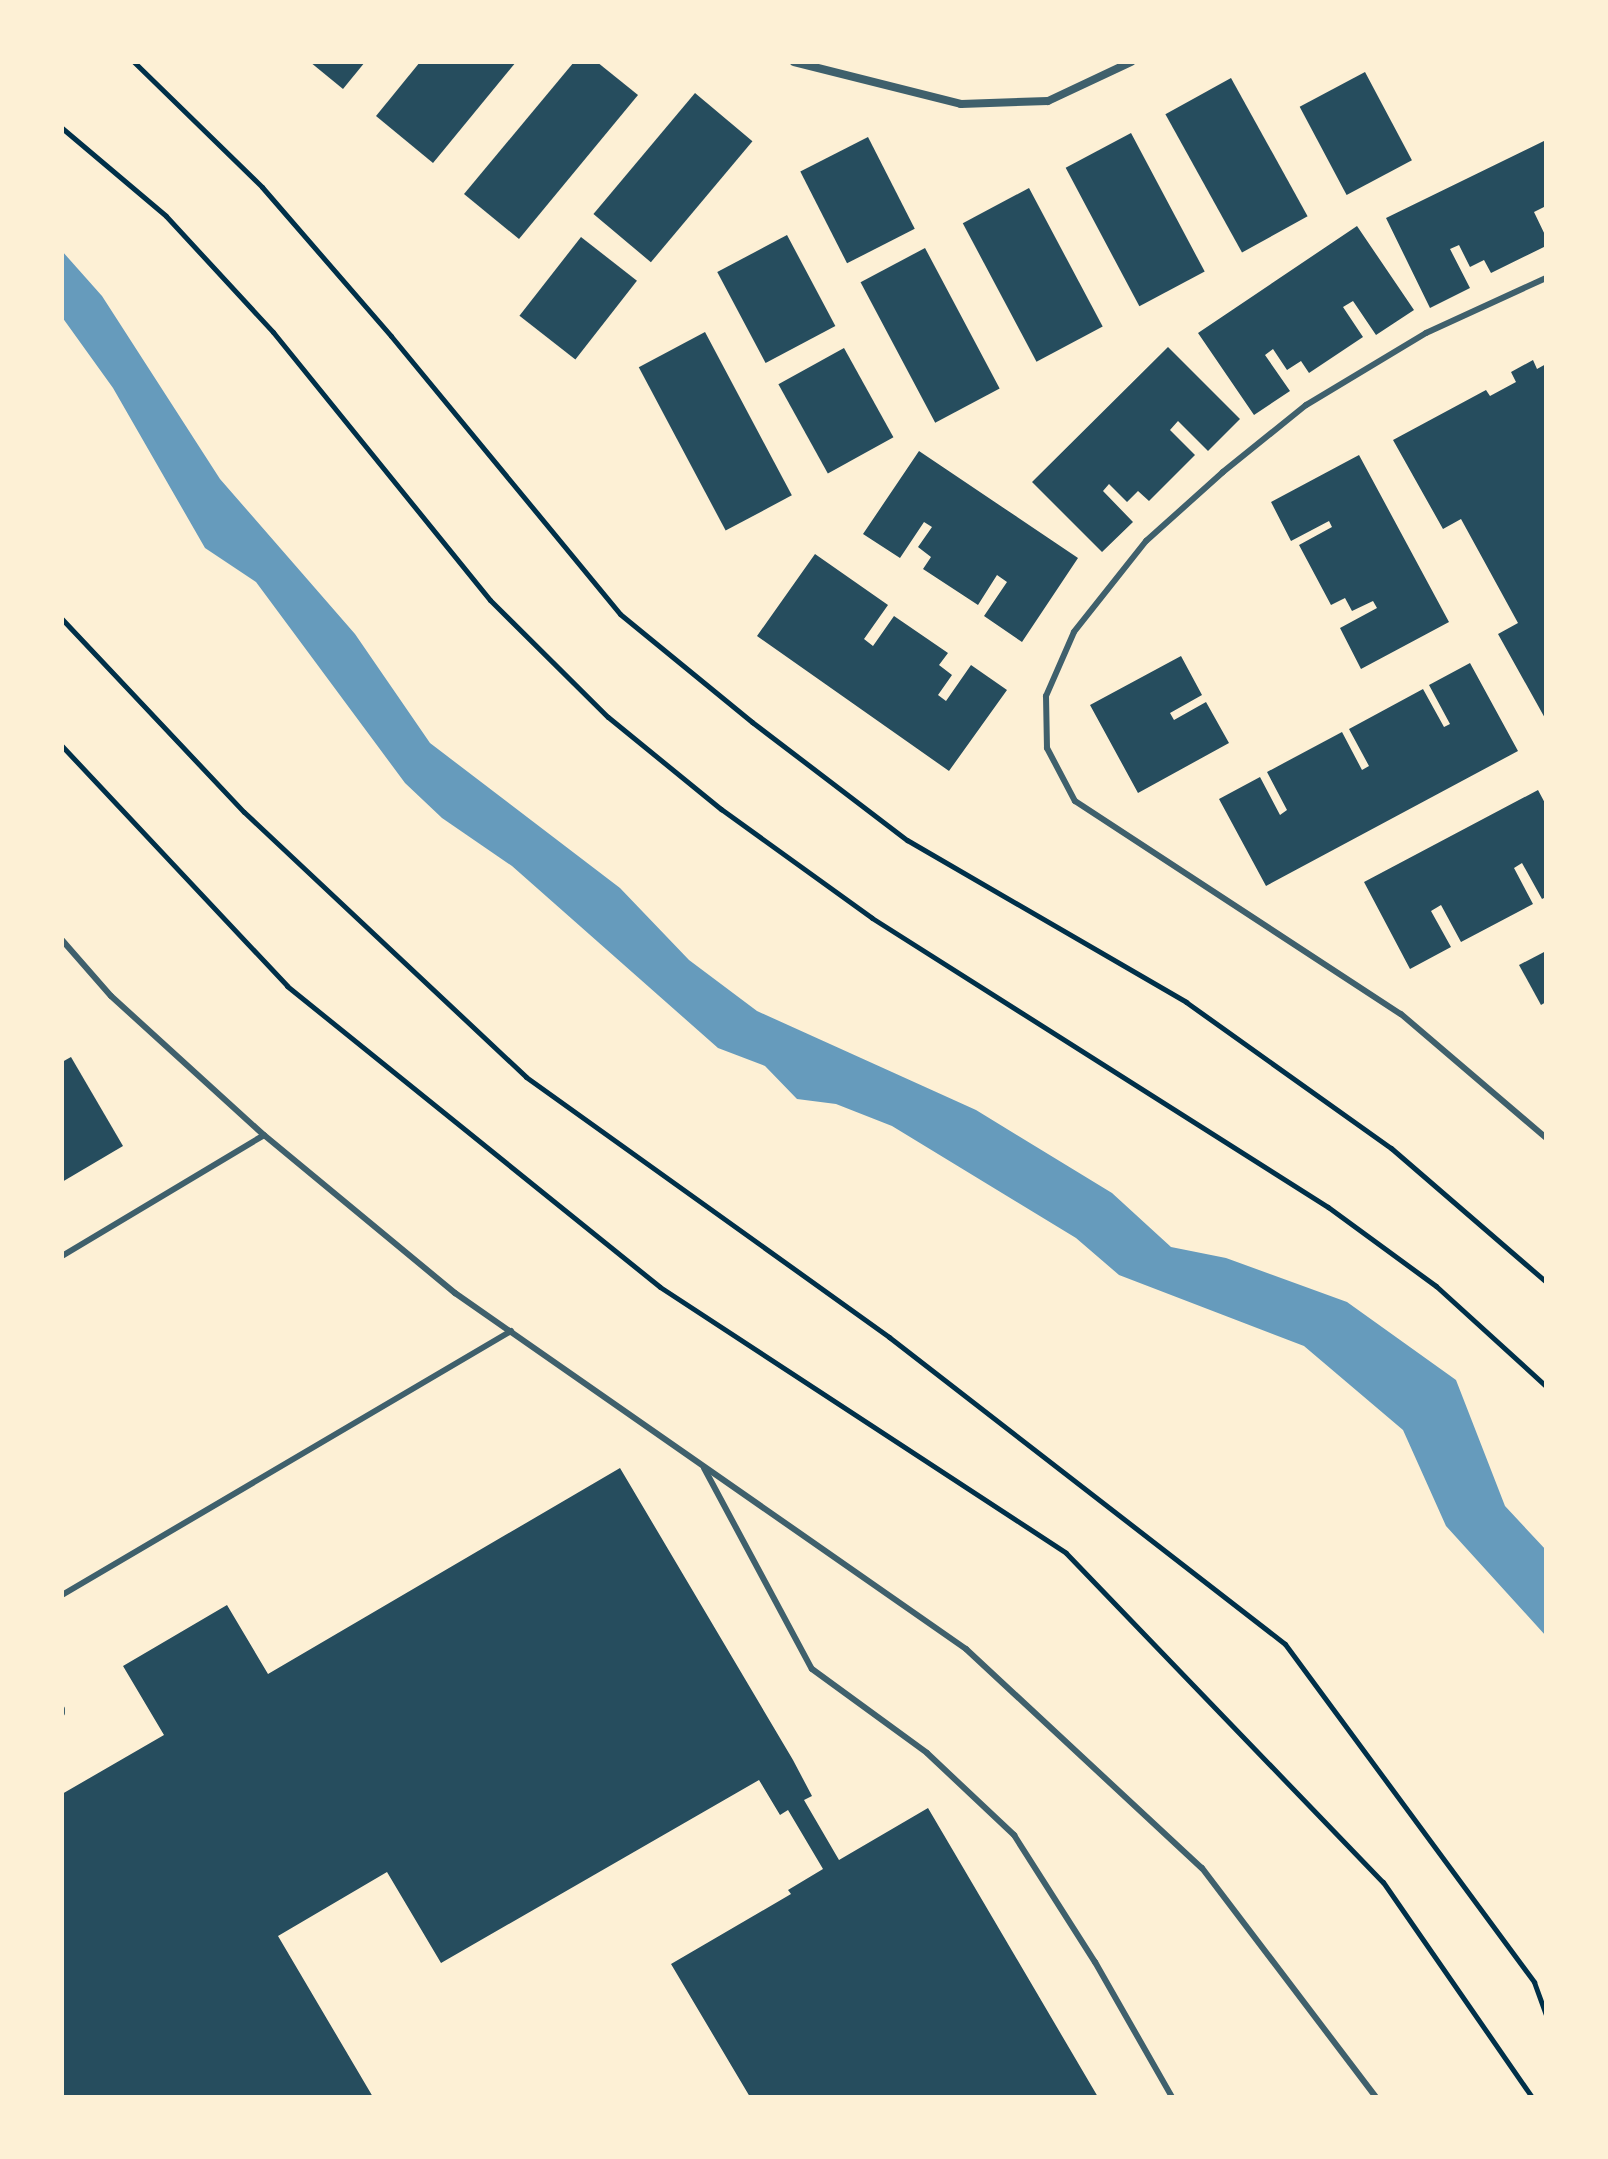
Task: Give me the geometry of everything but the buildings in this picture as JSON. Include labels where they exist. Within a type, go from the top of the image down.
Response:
[{"type":"street","points":[[794,62],[961,104],[1048,101],[1131,62]]},
{"type":"lane","points":[[1546,278],[1426,333],[1320,397],[1223,472],[1146,541],[1074,632],[1046,696],[1046,709],[1047,748],[1075,801],[1401,1014],[1546,1138]]},
{"type":"lane","points":[[62,940],[111,996],[264,1135],[455,1293],[966,1649],[1202,1868],[1376,2097]]},
{"type":"lane","points":[[62,1256],[264,1135]]},
{"type":"lane","points":[[62,1595],[511,1331]]},
{"type":"lane","points":[[703,1466],[812,1669],[927,1753],[1014,1835],[1095,1962],[1172,2097]]},
{"type":"path","points":[[134,62],[262,187],[391,336],[620,614],[752,722],[907,840],[1186,1002],[1391,1148],[1546,1282]]},
{"type":"path","points":[[62,128],[176,228],[273,332],[490,600],[608,717],[721,809],[872,918],[1328,1207],[1436,1286],[1546,1386]]},
{"type":"path","points":[[62,619],[244,812],[526,1077],[889,1337],[1285,1644],[1534,1982],[1546,2015]]},
{"type":"path","points":[[62,746],[287,986],[635,1267],[660,1287],[1066,1553],[1383,1882],[1532,2097]]},
{"type":"water","points":[[62,251],[102,296],[220,479],[355,634],[430,743],[620,888],[689,960],[757,1011],[976,1110],[1112,1193],[1171,1247],[1226,1258],[1347,1302],[1456,1380],[1505,1506],[1546,1550],[1546,1636],[1446,1526],[1403,1430],[1304,1346],[1119,1275],[1076,1238],[892,1126],[836,1104],[797,1099],[765,1066],[718,1048],[512,866],[442,818],[405,783],[256,582],[205,548],[113,388],[62,317]]}]
